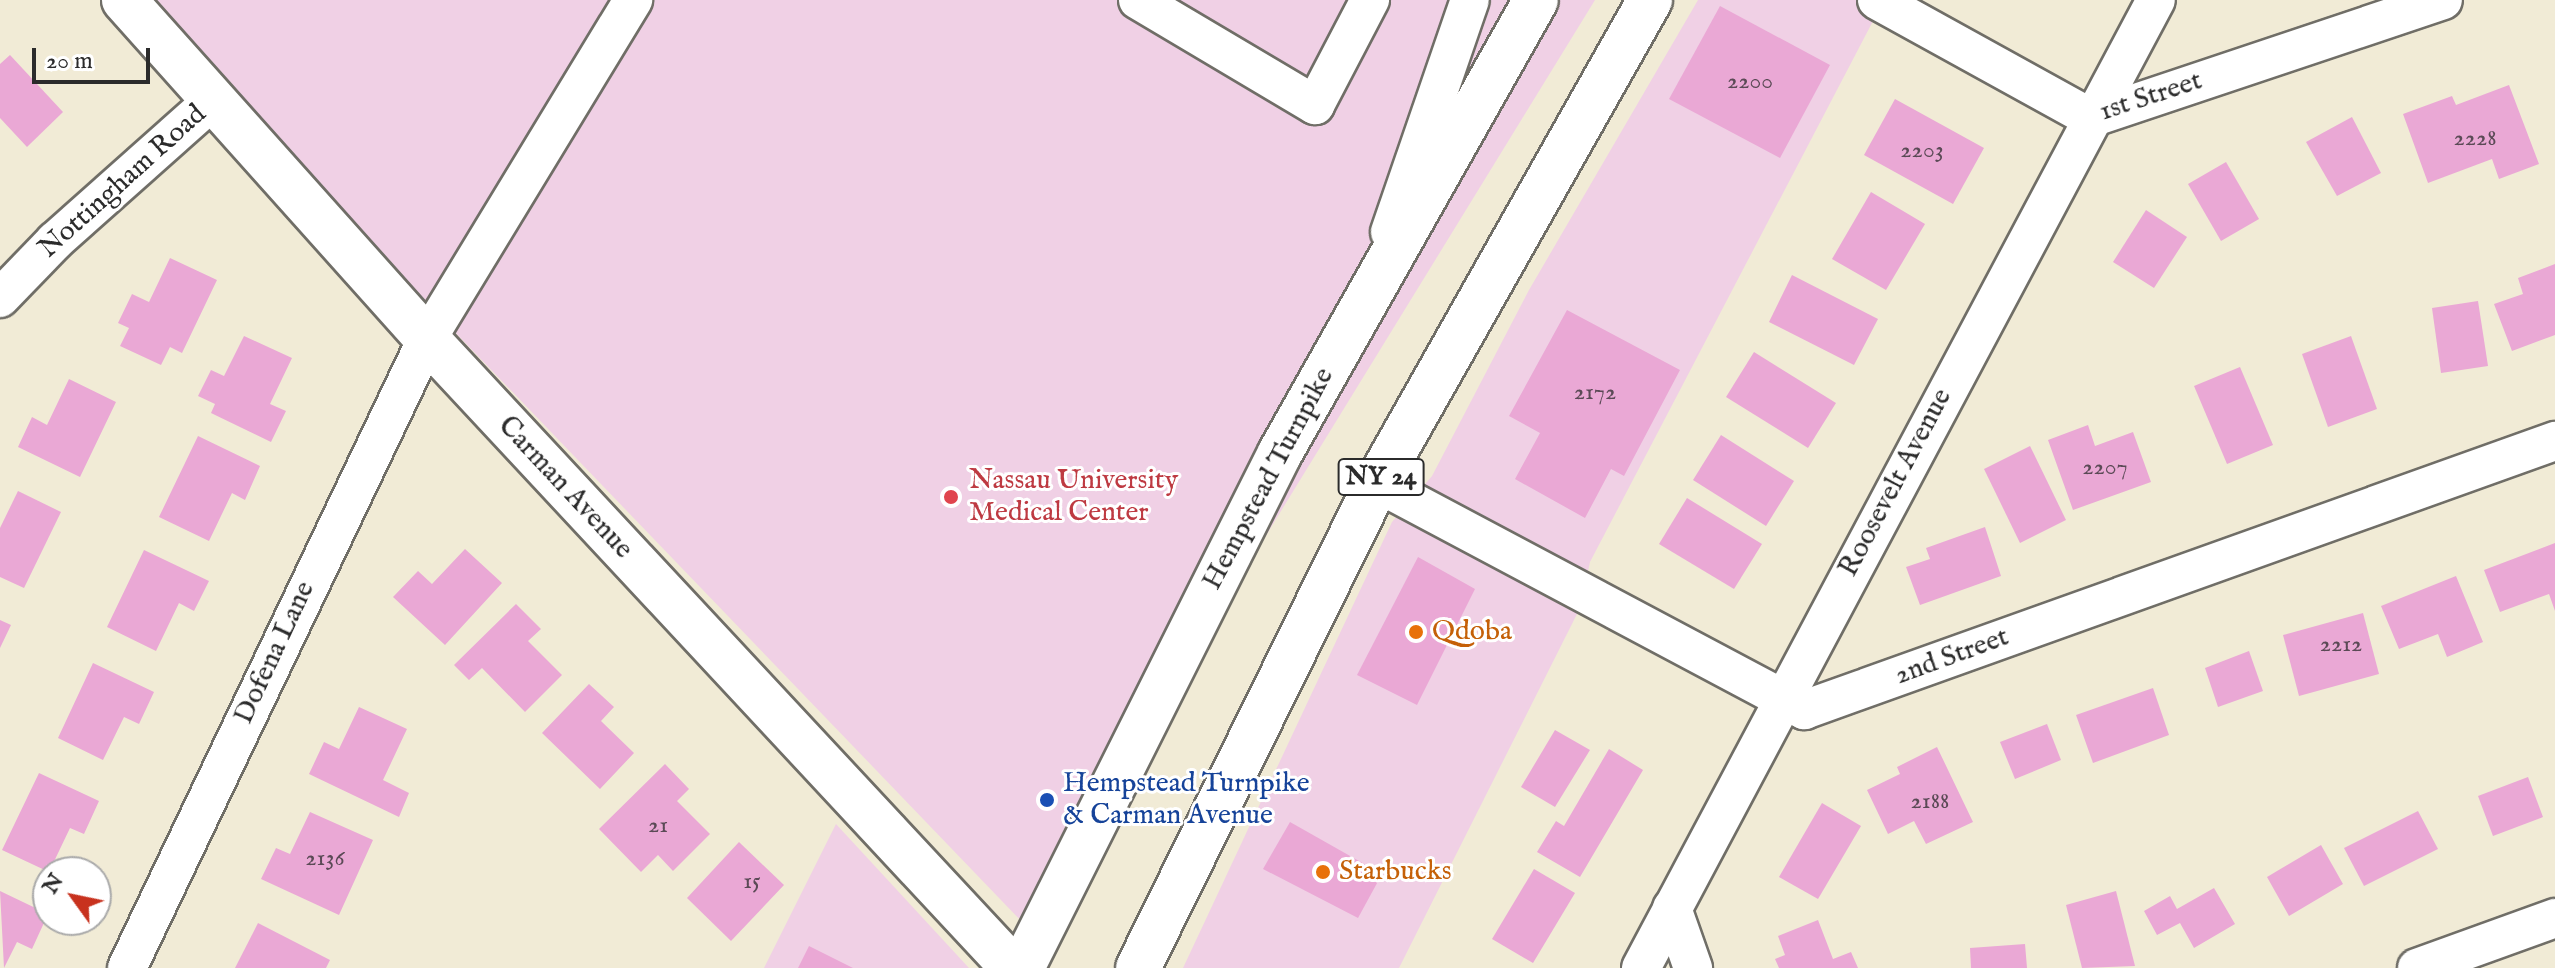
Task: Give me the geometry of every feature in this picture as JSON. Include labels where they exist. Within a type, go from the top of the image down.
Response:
[{"type":"main road","name":"Carman Avenue","points":[[124,0],[427,339],[1013,968]]},
{"type":"main road","name":"Hempstead Turnpike","points":[[1022,968],[1280,453],[1373,282],[1536,0]]},
{"type":"main road","name":"NY 24","points":[[1138,968],[1377,483],[1650,0]]},
{"type":"street","name":"Dofena Lane","points":[[127,968],[427,339],[633,0]]},
{"type":"street","points":[[1138,0],[1315,105],[1370,0]]},
{"type":"street","points":[[1373,282],[1470,0]]},
{"type":"street","name":"1st Street","points":[[1877,0],[2091,118],[2443,0]]},
{"type":"street","name":"Roosevelt Avenue","points":[[1641,968],[1781,697],[2156,0]]},
{"type":"street","name":"Nottingham Road","points":[[0,298],[55,241],[213,100]]},
{"type":"street","name":"2nd Street","points":[[1377,483],[1804,710],[2555,441]]},
{"type":"street","points":[[1672,908],[1693,968]]},
{"type":"street","points":[[2417,968],[2555,918]]},
{"type":"shaded area","name":"Nassau University Medical Center","points":[[145,0],[1595,0],[1026,926],[200,67]]},
{"type":"shaded area","points":[[1698,0],[1884,0],[1590,562],[1580,608],[1399,968],[1183,968],[1392,522],[1432,476],[1529,290]]},
{"type":"shaded area","points":[[836,824],[969,968],[764,968]]},
{"type":"building","points":[[1720,6],[1830,65],[1780,158],[1669,99]]},
{"type":"building","points":[[10,55],[63,112],[27,147],[0,118],[0,64]]},
{"type":"building","points":[[2509,85],[2539,164],[2499,179],[2492,159],[2428,183],[2403,114],[2452,96],[2456,105]]},
{"type":"building","points":[[1895,99],[1984,148],[1953,204],[1864,155]]},
{"type":"building","points":[[2352,117],[2381,173],[2337,196],[2306,142]]},
{"type":"building","points":[[2226,162],[2259,219],[2221,241],[2188,184]]},
{"type":"building","points":[[1871,192],[1925,224],[1886,290],[1832,259]]},
{"type":"building","points":[[2146,210],[2187,237],[2154,288],[2113,262]]},
{"type":"building","points":[[170,258],[217,280],[182,353],[170,347],[161,365],[120,346],[129,328],[118,323],[132,294],[149,302]]},
{"type":"building","points":[[2555,264],[2555,335],[2512,351],[2494,304],[2523,294],[2518,278]]},
{"type":"building","points":[[1792,275],[1878,319],[1854,365],[1769,322]]},
{"type":"building","points":[[2478,301],[2488,366],[2441,373],[2432,308]]},
{"type":"building","points":[[1567,310],[1680,370],[1624,476],[1611,469],[1585,518],[1515,479],[1540,433],[1509,416]]},
{"type":"building","points":[[244,336],[292,358],[270,404],[286,411],[271,442],[211,413],[215,404],[198,396],[211,370],[224,376]]},
{"type":"building","points":[[2351,336],[2377,409],[2328,427],[2302,354]]},
{"type":"building","points":[[1754,352],[1836,403],[1808,448],[1726,397]]},
{"type":"building","points":[[2240,367],[2273,445],[2227,464],[2194,386]]},
{"type":"building","points":[[69,379],[116,402],[80,477],[18,447],[32,417],[47,425]]},
{"type":"building","points":[[2088,425],[2095,446],[2133,432],[2151,482],[2073,510],[2048,440]]},
{"type":"building","points":[[1721,435],[1794,481],[1766,526],[1693,480]]},
{"type":"building","points":[[198,436],[260,466],[245,500],[232,493],[209,541],[159,517]]},
{"type":"building","points":[[2030,446],[2066,520],[2020,543],[1984,469]]},
{"type":"building","points":[[18,491],[61,512],[24,588],[0,577],[0,528]]},
{"type":"building","points":[[1687,498],[1762,544],[1734,589],[1659,544]]},
{"type":"building","points":[[1985,527],[2001,576],[1920,605],[1906,567],[1930,559],[1926,548]]},
{"type":"building","points":[[2555,543],[2555,611],[2549,594],[2500,612],[2484,570]]},
{"type":"building","points":[[465,549],[502,583],[445,645],[393,597],[418,571],[432,584]]},
{"type":"building","points":[[144,550],[209,581],[194,611],[179,603],[156,651],[107,627]]},
{"type":"building","name":"Qdoba","points":[[1418,557],[1475,589],[1417,705],[1357,675]]},
{"type":"building","points":[[2456,576],[2483,642],[2447,657],[2438,634],[2399,649],[2381,606]]},
{"type":"building","points":[[516,604],[541,629],[528,641],[562,675],[525,712],[482,668],[469,680],[454,665]]},
{"type":"building","points":[[2363,613],[2379,674],[2299,696],[2283,635]]},
{"type":"building","points":[[0,620],[11,625],[0,648]]},
{"type":"building","points":[[2249,651],[2263,691],[2218,707],[2205,668]]},
{"type":"building","points":[[93,663],[154,692],[139,724],[124,717],[103,760],[58,738]]},
{"type":"building","points":[[589,684],[614,707],[601,721],[634,753],[600,789],[542,733]]},
{"type":"building","points":[[2153,688],[2169,735],[2093,763],[2076,715]]},
{"type":"building","points":[[359,707],[407,729],[383,780],[409,793],[399,817],[309,774],[324,742],[339,749]]},
{"type":"building","points":[[2047,724],[2061,760],[2015,779],[2000,742]]},
{"type":"building","points":[[1555,730],[1590,750],[1555,807],[1521,787]]},
{"type":"building","points":[[1937,747],[1973,822],[1926,844],[1914,821],[1888,834],[1867,790],[1900,774],[1897,767]]},
{"type":"building","points":[[1609,749],[1643,770],[1580,877],[1537,852],[1556,821],[1564,826]]},
{"type":"building","points":[[665,764],[689,789],[677,801],[710,834],[673,871],[658,855],[641,872],[599,829]]},
{"type":"building","points":[[39,773],[99,801],[84,834],[70,828],[57,856],[32,856],[32,864],[2,850]]},
{"type":"building","points":[[2528,777],[2543,817],[2493,836],[2478,796]]},
{"type":"building","points":[[1822,803],[1861,826],[1818,899],[1779,877]]},
{"type":"building","points":[[2418,811],[2438,849],[2364,886],[2344,848]]},
{"type":"building","points":[[310,812],[373,840],[339,915],[261,879],[276,848],[290,854]]},
{"type":"building","name":"Starbucks","points":[[1290,822],[1382,874],[1358,918],[1263,869]]},
{"type":"building","points":[[739,842],[784,885],[731,941],[687,898]]},
{"type":"building","points":[[2321,845],[2343,884],[2289,916],[2267,877]]},
{"type":"building","points":[[1534,869],[1575,893],[1533,963],[1492,939]]},
{"type":"building","points":[[2214,888],[2235,924],[2194,948],[2180,923],[2157,935],[2144,911],[2170,896],[2177,909]]},
{"type":"building","points":[[0,891],[32,906],[32,936],[38,936],[32,949],[17,942],[4,968]]},
{"type":"building","points":[[2116,891],[2135,966],[2082,968],[2066,905]]},
{"type":"building","points":[[1818,920],[1833,959],[1851,952],[1858,968],[1779,968],[1775,959],[1785,955],[1778,936]]},
{"type":"building","points":[[258,923],[330,960],[326,968],[235,968]]},
{"type":"building","points":[[2025,944],[2027,968],[1971,968],[1970,948]]},
{"type":"building","points":[[809,946],[853,968],[798,968]]},
{"type":"place","name":"Nassau University Medical Center","points":[[951,497]]},
{"type":"place","name":"Qdoba","points":[[1416,632]]},
{"type":"place","name":"Hempstead Turnpike & Carman Avenue","points":[[1047,800]]},
{"type":"place","name":"Starbucks","points":[[1323,872]]}]
